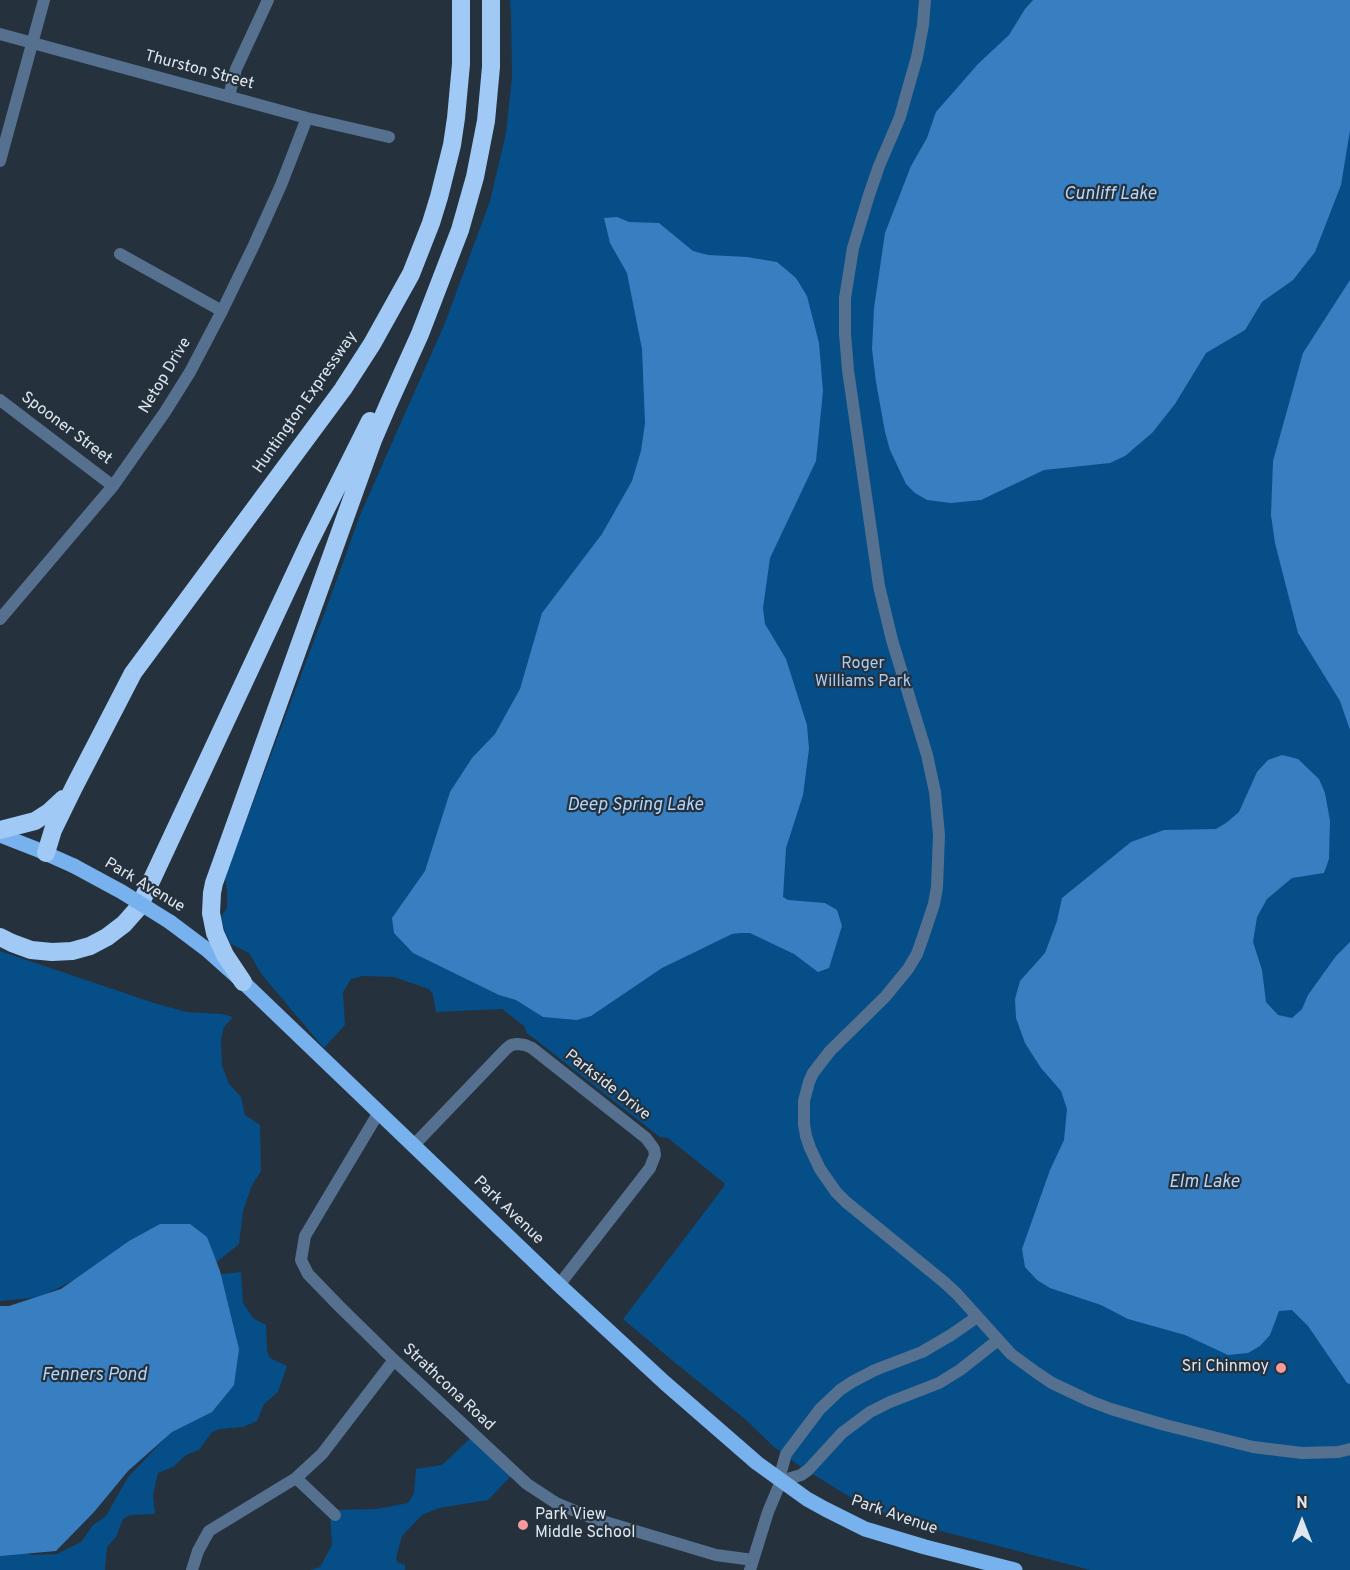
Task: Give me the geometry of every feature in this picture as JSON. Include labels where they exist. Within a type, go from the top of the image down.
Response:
[{"type":"highway","name":"Huntington Expressway","points":[[46,853],[53,830],[74,787],[137,667],[348,381],[372,344],[411,274],[432,223],[452,144],[461,64],[461,0]]},
{"type":"highway","points":[[243,982],[225,955],[212,923],[211,904],[214,883],[373,440],[412,355],[463,222],[486,121],[491,67],[491,0]]},
{"type":"highway","points":[[0,937],[12,944],[31,950],[72,951],[90,946],[107,937],[124,924],[139,907],[321,519],[440,283]]},
{"type":"highway","points":[[0,830],[25,825],[42,817],[57,806],[74,787]]},
{"type":"main road","name":"Park Avenue","points":[[0,835],[74,866],[122,892],[170,922],[206,949],[559,1285],[665,1383],[752,1459],[781,1481],[825,1509],[865,1529],[1015,1570]]},
{"type":"street","points":[[0,161],[44,0]]},
{"type":"street","points":[[229,96],[236,69],[268,0]]},
{"type":"street","points":[[925,0],[917,57],[900,117],[876,176],[853,248],[846,290],[844,334],[879,586],[891,640],[927,755],[935,792],[939,835],[937,887],[934,904],[917,954],[908,969],[885,997],[835,1045],[819,1064],[809,1082],[803,1112],[806,1136],[820,1169],[836,1192],[857,1212],[938,1276],[1011,1354],[1037,1373],[1070,1392],[1111,1409],[1253,1447],[1302,1454],[1350,1449]]},
{"type":"street","name":"Thurston Street","points":[[0,34],[307,118],[389,137]]},
{"type":"street","name":"Netop Drive","points":[[0,619],[113,486],[178,392],[222,311],[281,185],[307,118]]},
{"type":"street","points":[[120,254],[222,311]]},
{"type":"street","name":"Spooner Street","points":[[0,400],[113,486]]},
{"type":"street","name":"Parkside Drive","points":[[413,1146],[506,1049],[518,1044],[532,1048],[646,1138],[654,1149],[655,1155],[650,1168],[559,1285]]},
{"type":"street","name":"Strathcona Road","points":[[379,1112],[305,1236],[302,1260],[308,1274],[394,1360],[527,1484],[556,1503],[592,1518],[751,1565]]},
{"type":"street","points":[[751,1565],[768,1512],[781,1481],[786,1454],[809,1422],[840,1390],[864,1375],[932,1347],[977,1317]]},
{"type":"street","points":[[781,1481],[801,1475],[808,1470],[842,1433],[870,1412],[939,1383],[960,1370],[998,1340]]},
{"type":"street","points":[[192,1570],[198,1551],[209,1531],[296,1478],[322,1455],[394,1360]]},
{"type":"street","points":[[296,1478],[335,1515]]},
{"type":"green space","name":"Roger Williams Park","points":[[510,0],[1350,0],[1350,1570],[1090,1570],[922,1526],[874,1509],[850,1497],[801,1467],[773,1446],[746,1420],[623,1319],[707,1209],[724,1183],[668,1138],[660,1137],[527,1033],[524,1026],[502,1009],[436,1012],[433,995],[429,989],[394,977],[363,976],[351,979],[343,992],[345,1025],[324,1048],[262,975],[249,953],[231,944],[221,917],[227,908],[225,877],[360,515],[445,323],[490,201],[506,133],[512,77]]},
{"type":"green space","points":[[0,951],[186,1012],[222,1014],[233,1017],[224,1027],[221,1039],[222,1066],[229,1084],[241,1097],[245,1115],[260,1125],[261,1171],[252,1185],[243,1211],[239,1244],[213,1265],[80,1277],[40,1297],[0,1301]]},
{"type":"green space","points":[[241,1272],[243,1303],[253,1318],[266,1325],[267,1351],[270,1358],[287,1366],[278,1392],[264,1404],[257,1421],[243,1427],[212,1432],[199,1450],[186,1455],[173,1467],[158,1473],[153,1495],[155,1514],[130,1515],[123,1519],[116,1537],[107,1547],[105,1570],[0,1570],[0,1548],[32,1555],[57,1554],[81,1542],[93,1525],[106,1516],[128,1477],[188,1414],[213,1275]]},
{"type":"green space","points":[[475,1434],[514,1473],[488,1500],[439,1508],[422,1515],[402,1536],[396,1558],[397,1562],[405,1565],[405,1570],[310,1570],[320,1567],[332,1545],[328,1510],[377,1509],[408,1503],[414,1493],[416,1469],[442,1465]]},
{"type":"water","name":"Cunliff Lake","points":[[1033,0],[1350,0],[1350,130],[1341,185],[1315,252],[1293,280],[1262,302],[1245,330],[1206,353],[1175,404],[1152,433],[1125,456],[1110,463],[1044,470],[981,500],[951,503],[927,500],[906,484],[890,450],[876,382],[872,349],[874,308],[885,233],[911,166],[927,138],[936,112],[978,64],[1009,35]]},
{"type":"water","name":"Deep Spring Lake","points":[[617,217],[629,222],[659,223],[693,251],[708,255],[747,257],[777,262],[796,278],[807,296],[819,343],[823,391],[816,461],[770,558],[763,608],[765,624],[786,659],[807,725],[809,749],[803,795],[786,848],[783,897],[788,900],[825,903],[837,910],[842,926],[829,968],[818,972],[794,954],[750,933],[732,934],[662,968],[591,1016],[577,1020],[543,1017],[516,1000],[499,995],[413,953],[394,933],[392,918],[425,871],[450,792],[472,758],[495,734],[520,689],[542,613],[602,534],[632,481],[641,451],[645,423],[642,349],[627,273],[610,243],[604,218]]},
{"type":"water","points":[[1350,280],[1350,730],[1340,701],[1298,633],[1275,543],[1271,515],[1273,461],[1303,353]]},
{"type":"water","name":"Elm Lake","points":[[1282,755],[1298,759],[1319,779],[1325,793],[1330,821],[1329,859],[1324,873],[1292,878],[1267,899],[1257,917],[1253,942],[1262,970],[1266,1002],[1278,1015],[1292,1018],[1302,1009],[1308,995],[1336,956],[1350,942],[1350,1384],[1347,1383],[1308,1326],[1292,1310],[1279,1311],[1270,1335],[1260,1346],[1248,1353],[1228,1355],[1185,1335],[1128,1319],[1101,1305],[1050,1288],[1037,1280],[1025,1267],[1022,1249],[1050,1170],[1064,1140],[1067,1109],[1061,1091],[1041,1068],[1025,1043],[1016,1018],[1015,999],[1020,981],[1045,953],[1057,921],[1062,898],[1131,842],[1164,830],[1216,829],[1226,823],[1239,812],[1257,772],[1268,760]]},
{"type":"water","name":"Fenners Pond","points":[[160,1224],[190,1224],[207,1237],[220,1271],[239,1349],[234,1385],[212,1412],[172,1432],[128,1471],[94,1512],[56,1551],[0,1556],[0,1306],[9,1306],[61,1289],[129,1241]]},
{"type":"place","name":"Sri Chinmoy","points":[[1281,1368]]},
{"type":"place","name":"Park View Middle School","points":[[523,1525]]}]
